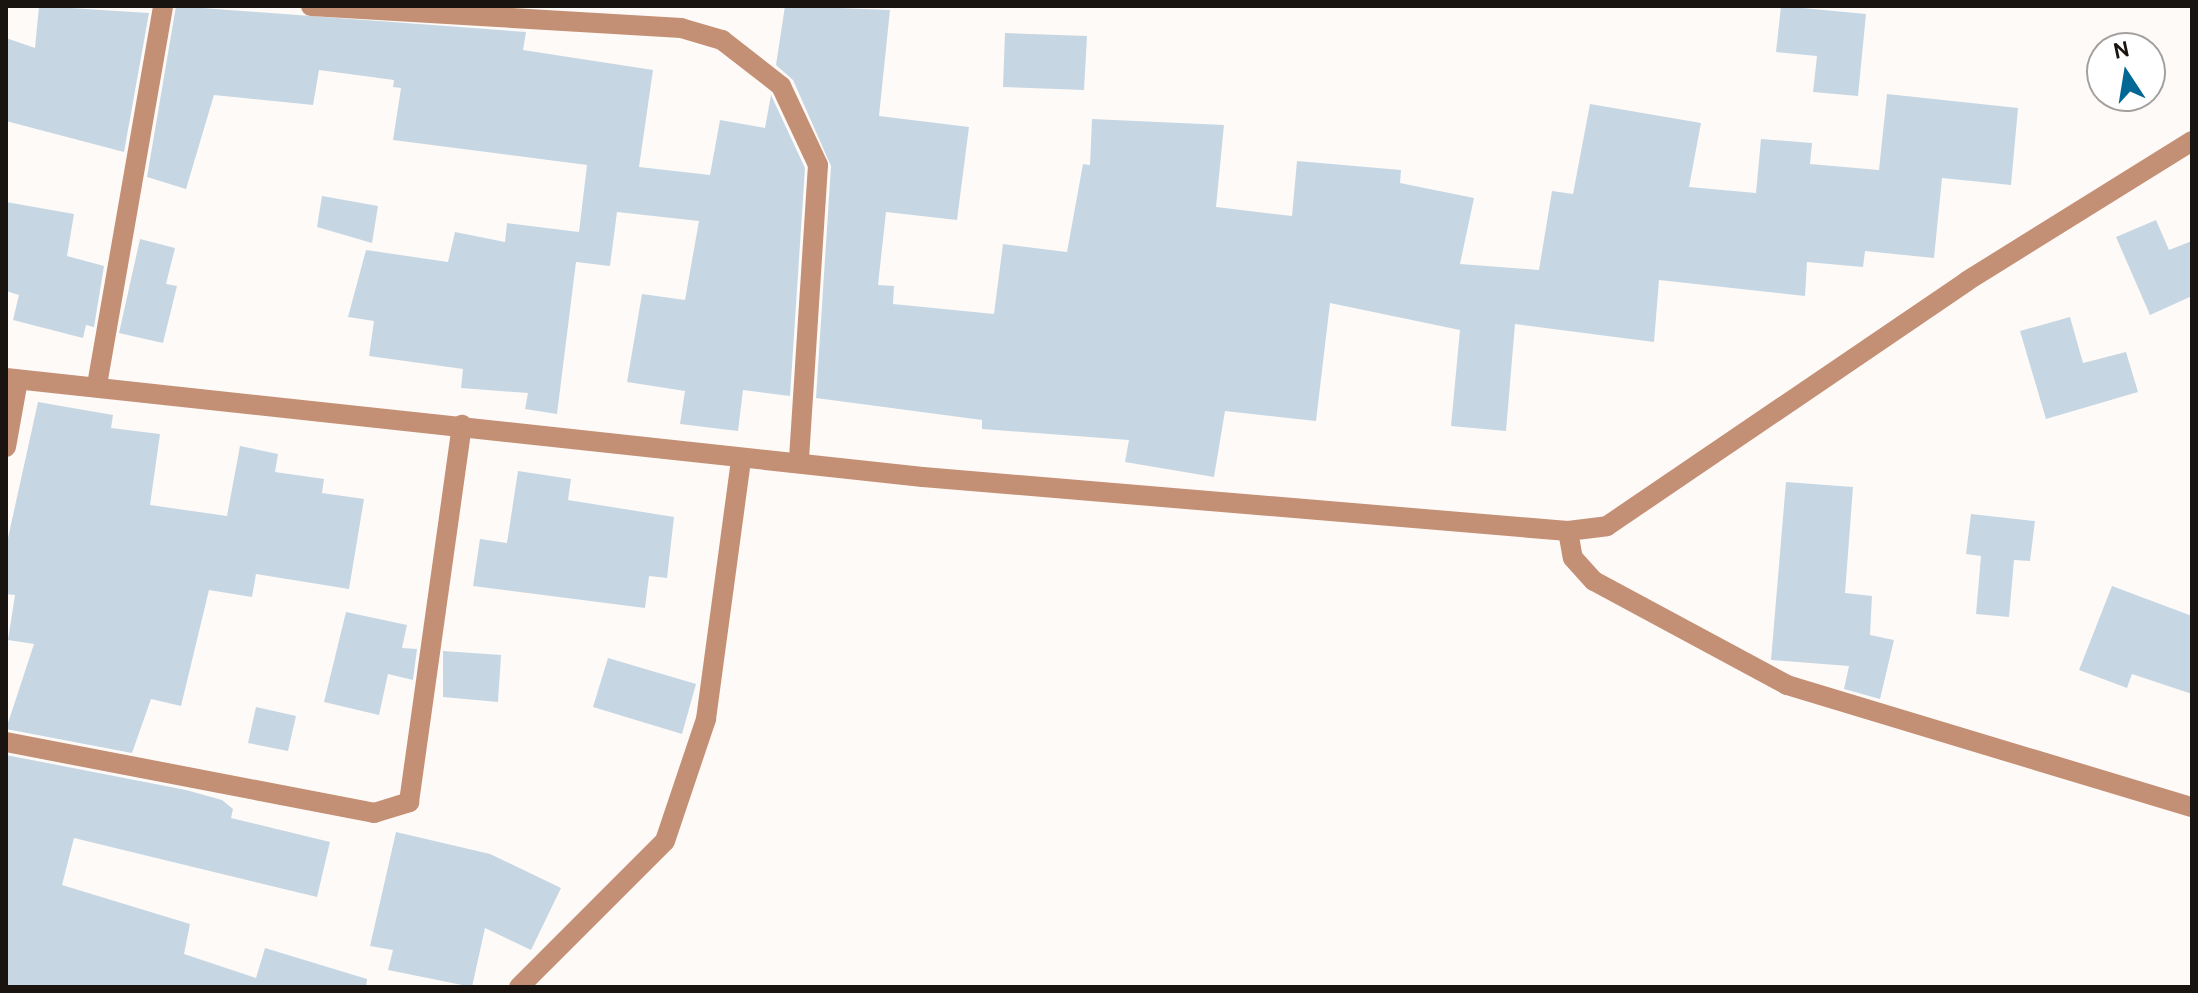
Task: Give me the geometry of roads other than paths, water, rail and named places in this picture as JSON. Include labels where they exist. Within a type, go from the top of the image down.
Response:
[{"type":"street","points":[[97,385],[163,6]]},
{"type":"street","points":[[311,6],[681,28],[722,40],[781,86],[818,165],[799,460]]},
{"type":"street","points":[[6,447],[12,379],[97,385],[462,425],[741,459],[799,460],[923,477],[1568,531],[1607,526],[1967,281],[2192,141]]},
{"type":"street","points":[[6,742],[374,813],[409,802],[462,425]]},
{"type":"street","points":[[519,987],[665,841],[706,719],[741,459]]},
{"type":"street","points":[[1568,531],[1573,558],[1594,581],[1787,685],[2192,807]]}]
